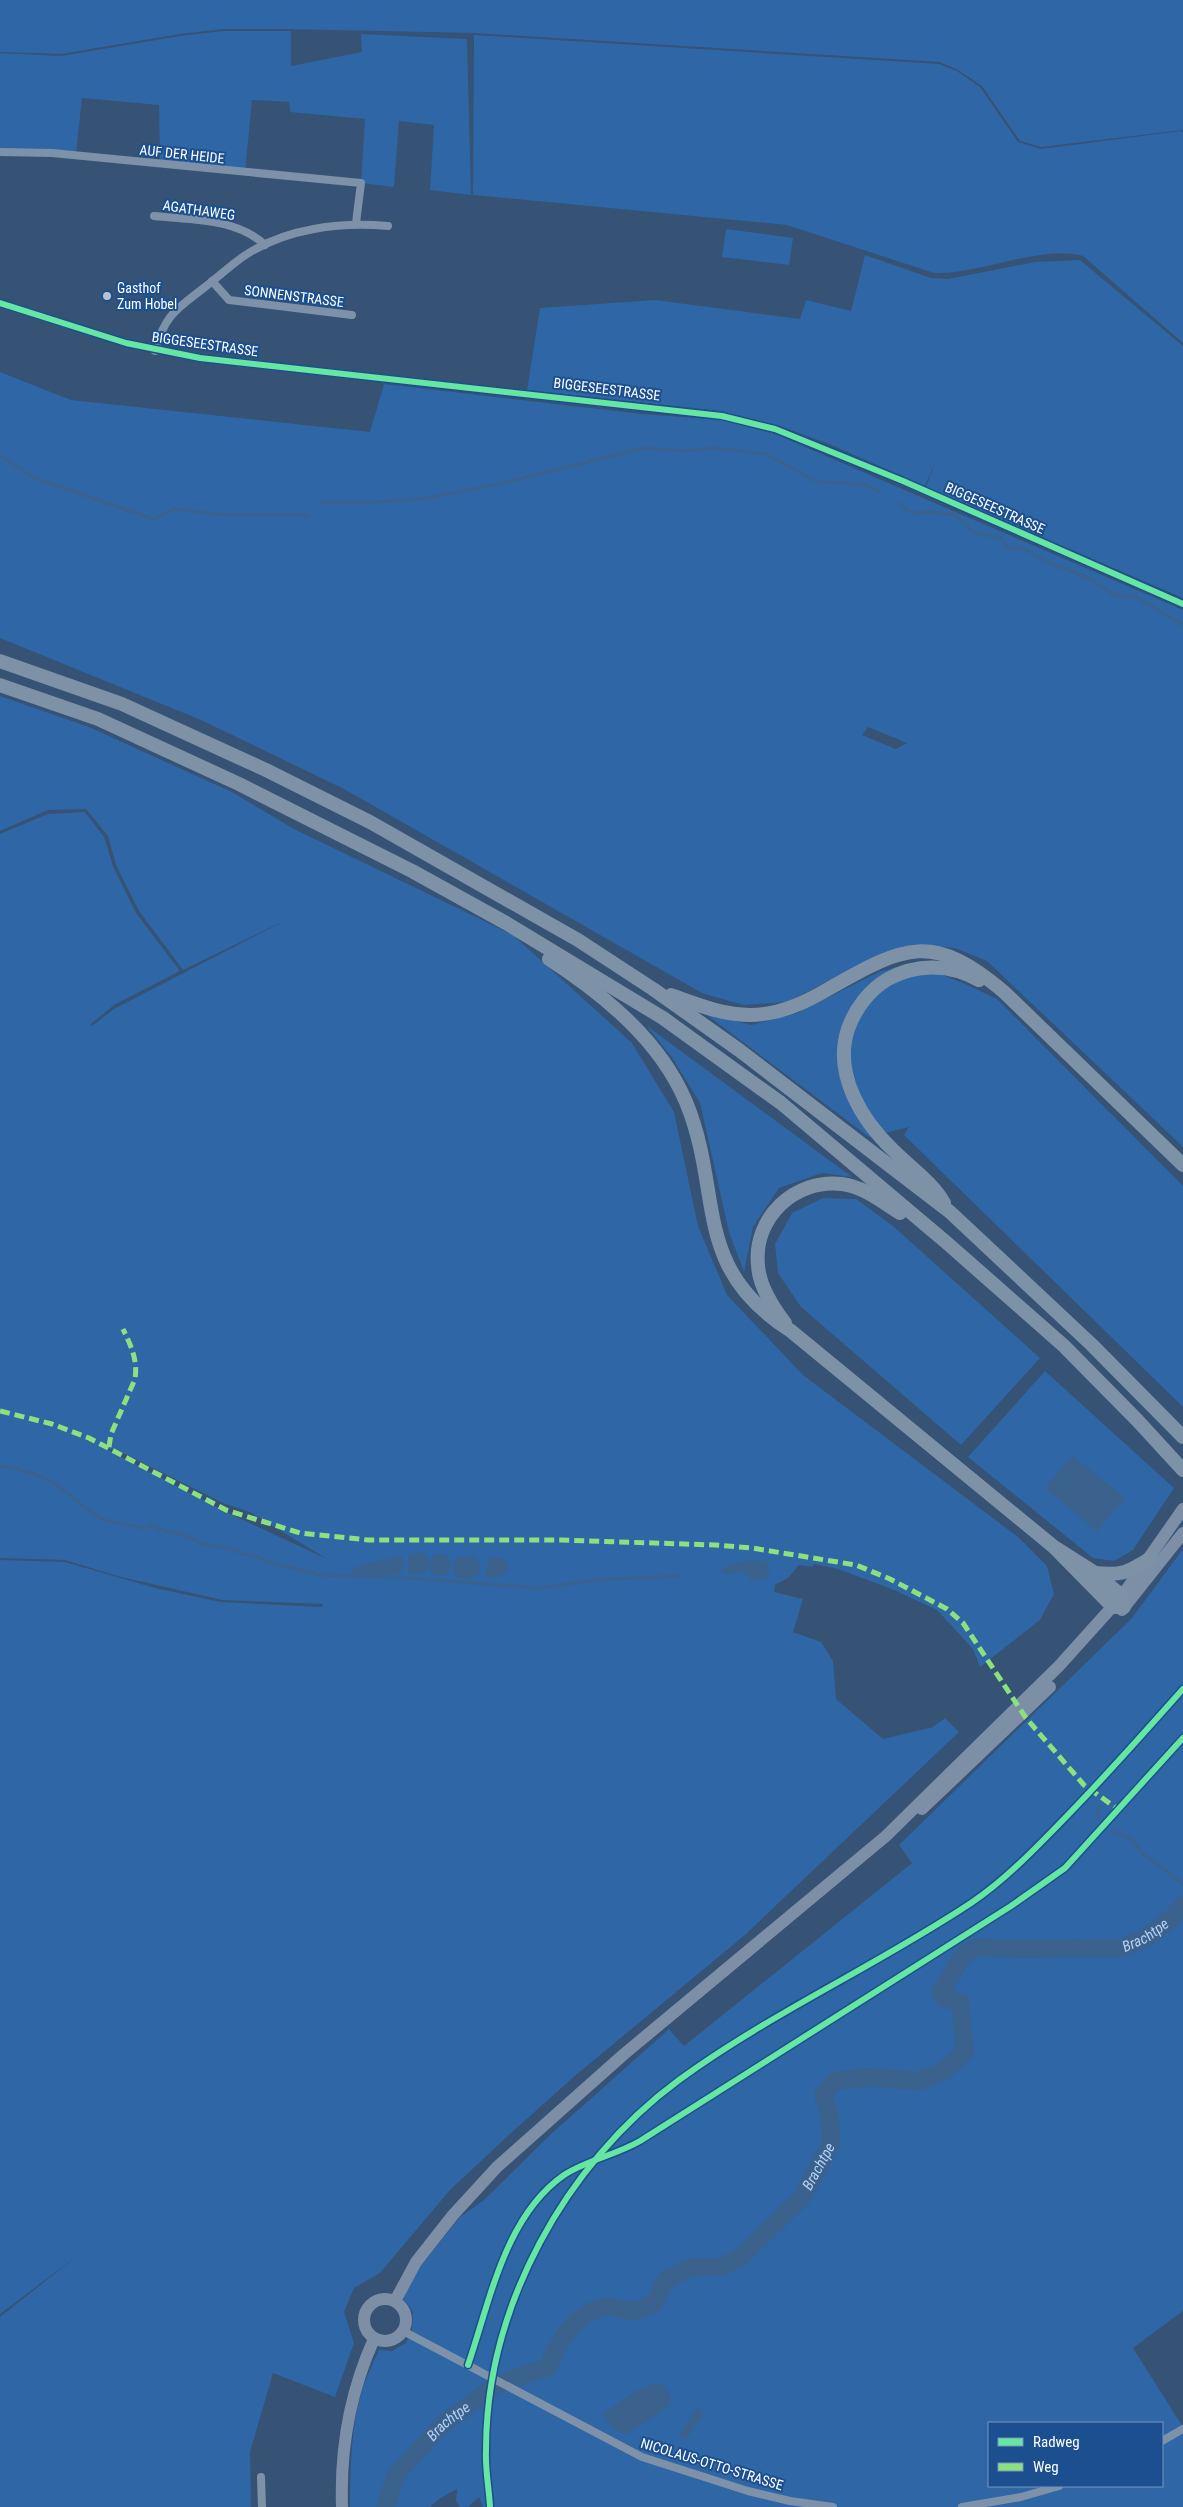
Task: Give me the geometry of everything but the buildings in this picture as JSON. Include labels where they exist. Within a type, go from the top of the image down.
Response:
[{"type":"highway","points":[[0,661],[122,704],[266,770],[361,817],[578,940],[653,989],[739,1050],[950,1212],[1092,1345],[1183,1437]]},
{"type":"highway","points":[[0,685],[98,719],[239,784],[412,871],[506,923],[662,1018],[781,1103],[947,1243],[1064,1346],[1138,1421],[1179,1466]]},
{"type":"highway","points":[[506,923],[532,949],[577,979],[618,1012],[643,1036],[667,1066],[685,1100],[695,1128],[711,1218],[725,1259],[748,1295],[768,1315],[791,1331],[1120,1603]]},
{"type":"highway","points":[[653,989],[720,1012],[744,1015],[769,1014],[807,1001],[883,959],[918,951],[940,953],[961,960],[979,971],[1004,992],[1183,1165]]},
{"type":"highway","points":[[950,1212],[937,1191],[892,1150],[861,1110],[845,1071],[844,1055],[847,1033],[855,1013],[868,996],[885,981],[916,969],[938,967],[960,971],[1004,992]]},
{"type":"highway","points":[[791,1331],[773,1307],[762,1284],[758,1255],[761,1235],[769,1217],[782,1202],[800,1191],[831,1184],[862,1190],[947,1243]]},
{"type":"highway","points":[[1054,1547],[1095,1574],[1120,1603]]},
{"type":"highway","points":[[1095,1574],[1114,1576],[1127,1573],[1151,1558]]},
{"type":"main road","points":[[1120,1603],[1183,1509]]},
{"type":"main road","points":[[395,2301],[416,2262],[453,2215],[497,2167],[623,2055],[770,1935],[916,1810],[1062,1669],[1183,1532]]},
{"type":"main road","points":[[380,2299],[395,2301],[404,2311],[406,2325],[403,2331],[393,2340],[381,2341],[374,2339],[365,2328],[364,2313],[368,2307],[380,2299]]},
{"type":"main road","points":[[342,2507],[342,2477],[348,2422],[357,2383],[374,2339]]},
{"type":"street","name":"AUF DER HEIDE","points":[[0,152],[52,153],[361,183],[356,223]]},
{"type":"street","name":"AGATHAWEG","points":[[154,216],[224,224],[240,228],[265,245]]},
{"type":"street","points":[[155,350],[160,329],[175,311],[245,256],[265,245],[282,237],[336,225],[356,223],[388,226]]},
{"type":"street","name":"SONNENSTRASSE","points":[[212,282],[229,300],[352,315]]},
{"type":"street","name":"BIGGESEESTRASSE","points":[[0,303],[155,350],[200,358],[702,413],[758,424],[776,429],[903,481],[1183,604]]},
{"type":"street","points":[[468,2365],[504,2258],[517,2228],[549,2187],[565,2175],[582,2166],[623,2151],[640,2142],[1050,1879],[1065,1868],[1096,1836],[1183,1738]]},
{"type":"street","name":"NICOLAUS-OTTO-STRASSE","points":[[403,2331],[642,2457],[778,2499],[833,2507]]},
{"type":"street","points":[[1163,2440],[1183,2429]]},
{"type":"street","points":[[261,2477],[262,2507]]},
{"type":"street","points":[[962,2507],[1021,2497],[1056,2487]]},
{"type":"shaded area","points":[[0,0],[1183,0],[1183,130],[1041,147],[1020,141],[982,86],[958,70],[940,62],[474,33],[285,29],[224,29],[180,34],[61,54],[0,52]]},
{"type":"shaded area","points":[[223,31],[291,31],[291,66],[362,52],[361,34],[467,39],[471,195],[430,190],[434,125],[399,121],[394,187],[361,183],[365,119],[290,112],[289,102],[252,100],[245,173],[160,163],[159,105],[82,98],[76,154],[0,151],[0,53],[61,56],[180,36]]},
{"type":"shaded area","points":[[474,35],[939,64],[957,71],[980,87],[1018,142],[1041,149],[1183,132],[1183,343],[1083,256],[1067,253],[1049,254],[970,270],[934,273],[787,225],[473,195]]},
{"type":"shaded area","points":[[726,229],[793,238],[789,265],[722,257]]},
{"type":"shaded area","points":[[865,255],[931,278],[948,279],[1035,262],[1080,260],[1183,346],[1183,598],[926,487],[936,460],[925,486],[829,444],[777,425],[721,411],[527,390],[540,308],[655,300],[800,319],[806,300],[851,311]]},
{"type":"shaded area","points":[[0,372],[71,400],[370,432],[384,384],[642,414],[722,420],[775,434],[1183,610],[1183,1147],[987,961],[955,948],[925,945],[886,952],[787,1002],[743,1005],[702,993],[344,789],[201,720],[0,638]],"holes":[[[868,727],[907,743],[896,749],[862,735]]]},
{"type":"shaded area","points":[[0,696],[89,727],[232,792],[294,829],[513,935],[632,1043],[674,1112],[698,1226],[727,1295],[803,1375],[1018,1537],[1047,1566],[1054,1594],[1040,1620],[980,1667],[973,1649],[937,1610],[894,1590],[838,1569],[814,1564],[813,1567],[799,1565],[788,1578],[775,1585],[774,1592],[803,1599],[793,1632],[821,1642],[833,1661],[836,1699],[883,1739],[933,1727],[945,1718],[959,1732],[745,1935],[576,2075],[511,2133],[450,2190],[380,2273],[354,2288],[344,2312],[354,2343],[335,2397],[273,2373],[250,2452],[251,2507],[0,2507],[0,2317],[77,2256],[0,2314],[0,1560],[65,1562],[155,1588],[221,1602],[322,1607],[323,1604],[222,1600],[117,1576],[65,1560],[0,1558],[0,834],[48,814],[85,812],[104,837],[113,866],[136,913],[180,971],[114,1005],[91,1024],[92,1026],[114,1009],[288,919],[183,970],[139,911],[116,865],[108,836],[86,809],[48,810],[0,831]],"holes":[[[102,1447],[121,1452],[223,1503],[250,1512],[327,1559],[224,1511]]]},
{"type":"shaded area","points":[[911,963],[963,983],[997,999],[1183,1186],[1183,1407],[904,1135],[909,1127],[869,1137],[703,1012],[751,1025],[795,1014],[879,972]]},
{"type":"shaded area","points":[[647,1026],[852,1177],[822,1173],[779,1188],[753,1227],[744,1272],[729,1232],[700,1103],[673,1059]]},
{"type":"shaded area","points":[[823,1198],[856,1199],[893,1226],[1040,1358],[961,1445],[801,1307],[778,1273],[775,1244],[792,1213]]},
{"type":"shaded area","points":[[1045,1371],[1174,1488],[1133,1550],[1114,1561],[1093,1558],[968,1457]]},
{"type":"shaded area","points":[[1073,1456],[1125,1498],[1097,1531],[1045,1488]]},
{"type":"shaded area","points":[[1183,1549],[1183,2311],[1133,2348],[1183,2427],[1183,2507],[483,2507],[479,2497],[468,2507],[460,2507],[456,2501],[457,2489],[439,2499],[430,2507],[350,2507],[354,2431],[359,2401],[365,2382],[379,2350],[392,2351],[406,2343],[412,2329],[413,2312],[403,2298],[415,2273],[460,2217],[484,2200],[551,2134],[669,2029],[684,2046],[912,1863],[899,1845],[1132,1618]]},
{"type":"shaded area","points":[[425,1553],[428,1558],[427,1572],[413,1574],[408,1572],[409,1554]]},
{"type":"shaded area","points":[[440,1554],[448,1557],[451,1565],[448,1573],[440,1576],[432,1573],[429,1565],[432,1557]]},
{"type":"shaded area","points":[[400,1556],[404,1561],[403,1569],[396,1574],[353,1574],[351,1572],[353,1568]]},
{"type":"shaded area","points":[[474,1557],[479,1561],[480,1570],[477,1577],[467,1579],[454,1576],[453,1570],[456,1558]]},
{"type":"shaded area","points":[[498,1557],[505,1560],[508,1568],[503,1575],[491,1578],[485,1575],[489,1558]]},
{"type":"shaded area","points":[[748,1561],[767,1561],[769,1573],[766,1578],[752,1580],[744,1572],[725,1574],[720,1571],[726,1566]]},
{"type":"shaded area","points":[[656,2383],[663,2385],[671,2396],[670,2405],[627,2434],[612,2428],[603,2414],[634,2392]]},
{"type":"shaded area","points":[[697,2408],[704,2412],[686,2440],[679,2435]]},
{"type":"waterway","points":[[321,503],[363,503],[427,498],[499,484],[644,448],[682,451],[714,448],[766,454],[817,482],[863,484],[879,492]]},
{"type":"waterway","points":[[0,455],[34,478],[153,519],[175,509],[225,515],[308,515]]},
{"type":"waterway","points":[[899,503],[912,513],[931,512],[955,515],[973,532],[1001,538],[1009,548],[1022,548],[1050,563],[1088,578],[1114,595],[1136,597],[1183,625]]},
{"type":"waterway","points":[[0,1466],[22,1470],[49,1481],[104,1520],[144,1529],[151,1525],[158,1529],[187,1536],[200,1543],[232,1549],[242,1554],[255,1556],[264,1561],[322,1575],[395,1577],[540,1588],[594,1580],[678,1576]]},
{"type":"waterway","points":[[1098,1807],[1098,1819]]},
{"type":"waterway","points":[[1112,1831],[1132,1839],[1141,1852],[1183,1884]]},
{"type":"waterway","name":"Brachtpe","points":[[385,2507],[396,2475],[443,2424],[496,2385],[548,2367],[564,2337],[588,2313],[609,2307],[629,2311],[640,2309],[654,2303],[666,2280],[692,2267],[720,2267],[740,2258],[802,2197],[831,2144],[830,2118],[823,2095],[835,2081],[866,2077],[919,2081],[945,2070],[965,2052],[960,2002],[945,1999],[941,1992],[962,1957],[976,1947],[1009,1949],[1122,1948],[1147,1937],[1173,1917],[1183,1905]]},
{"type":"marked path","points":[[109,1447],[111,1434],[135,1379],[136,1372],[135,1359],[123,1329]]},
{"type":"marked path","points":[[0,1411],[52,1424],[89,1438],[226,1510],[300,1533],[368,1540],[561,1540],[715,1545],[752,1548],[856,1565],[890,1579],[947,1609],[963,1623],[1026,1718],[1084,1785],[1119,1810]]},
{"type":"cycle path","points":[[0,303],[126,343],[200,358],[722,416],[775,429],[903,481],[1183,604]]},
{"type":"cycle path","points":[[490,2507],[486,2450],[490,2396],[500,2344],[517,2292],[540,2243],[568,2196],[601,2153],[638,2114],[679,2080],[714,2056],[787,2011],[935,1926],[996,1884],[1031,1853],[1079,1803],[1183,1689]]},
{"type":"cycle path","points":[[468,2365],[502,2261],[513,2236],[527,2213],[544,2192],[573,2170],[640,2141],[1011,1906],[1065,1868],[1183,1738]]},
{"type":"place","name":"Gasthof Zum Hobel","points":[[107,296]]}]
